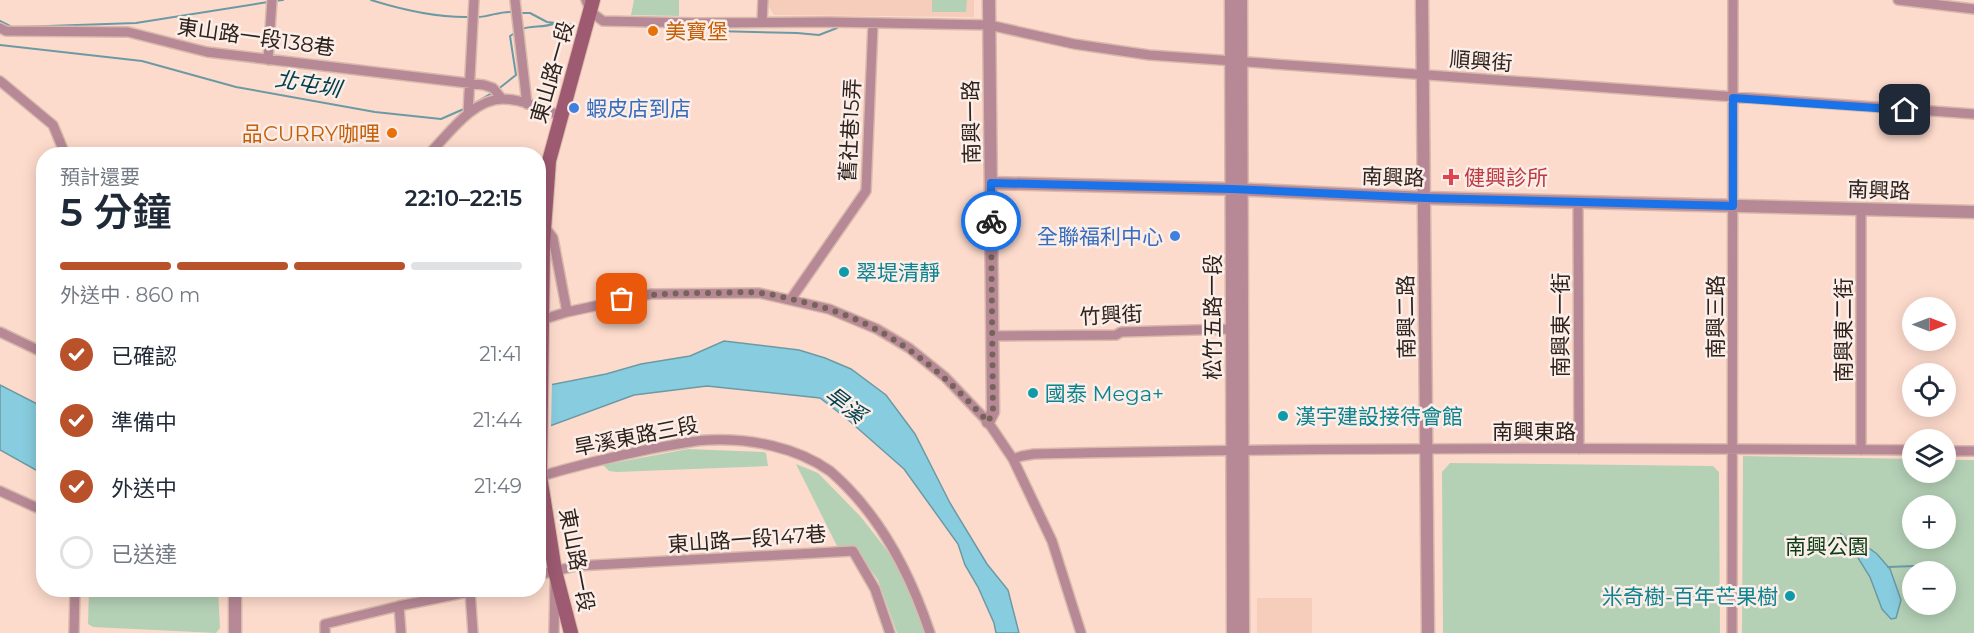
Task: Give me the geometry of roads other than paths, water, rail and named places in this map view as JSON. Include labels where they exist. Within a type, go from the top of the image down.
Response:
[{"type":"main road","name":"東山路一段","points":[[546,186],[549,160],[590,4]]},
{"type":"main road","name":"東山路一段","points":[[546,518],[555,572],[571,633]]},
{"type":"street","points":[[268,60],[272,0]]},
{"type":"street","points":[[468,114],[474,0]]},
{"type":"street","points":[[515,0],[527,104]]},
{"type":"street","points":[[762,22],[763,0]]},
{"type":"street","name":"南興一路","points":[[988,0],[993,412],[988,422]]},
{"type":"street","name":"松竹五路一段","points":[[1231,0],[1236,61],[1238,451],[1233,633]]},
{"type":"street","name":"松竹五路一段","points":[[1236,61],[1241,0]]},
{"type":"street","name":"南興二路","points":[[1422,0],[1428,633]]},
{"type":"street","name":"南興三路","points":[[1732,633],[1733,0]]},
{"type":"street","points":[[1898,0],[1974,9]]},
{"type":"street","name":"順興街","points":[[590,4],[603,21],[989,26],[1074,44],[1149,55],[1974,114]]},
{"type":"street","name":"舊社巷15弄","points":[[792,299],[866,191],[873,24]]},
{"type":"street","name":"東山路一段138巷","points":[[0,28],[6,32],[128,32],[207,52],[469,82],[493,88],[502,99]]},
{"type":"street","points":[[0,81],[52,126],[61,147]]},
{"type":"street","points":[[436,147],[468,114],[480,106],[502,99],[527,104],[561,116]]},
{"type":"street","name":"南興路","points":[[991,183],[1974,213]]},
{"type":"street","name":"松竹五路一段","points":[[1237,190],[1232,329],[1243,633]]},
{"type":"street","name":"南興東一街","points":[[1578,202],[1579,449]]},
{"type":"street","name":"南興東二街","points":[[1861,210],[1861,450]]},
{"type":"street","points":[[546,232],[553,238],[567,312]]},
{"type":"street","points":[[546,318],[622,299],[662,292],[759,292],[843,314],[878,329],[909,348],[945,377],[988,422],[1013,459],[1052,541],[1081,633]]},
{"type":"street","name":"竹興街","points":[[992,336],[1116,335],[1121,332],[1232,329]]},
{"type":"street","points":[[0,332],[36,349]]},
{"type":"street","name":"旱溪東路三段","points":[[546,474],[616,457],[708,440],[743,441],[794,452],[831,472],[856,496],[877,523],[900,559],[930,633]]},
{"type":"street","name":"南興東路","points":[[1013,459],[1034,454],[1238,451],[1902,450]]},
{"type":"street","points":[[1956,451],[1974,451]]},
{"type":"street","points":[[0,491],[36,507]]},
{"type":"street","name":"東山路一段147巷","points":[[555,572],[576,566],[853,551],[875,589],[890,633]]},
{"type":"street","points":[[546,574],[555,572],[554,633]]},
{"type":"street","points":[[74,633],[75,597]]},
{"type":"street","points":[[235,597],[235,633]]},
{"type":"street","points":[[325,629],[399,606],[441,597]]},
{"type":"street","points":[[473,633],[474,597]]},
{"type":"street","points":[[399,606],[401,633]]},
{"type":"water","name":"旱溪","points":[[724,341],[799,350],[851,369],[886,395],[915,434],[950,503],[987,564],[1008,590],[1019,633],[996,633],[994,623],[965,565],[958,544],[904,469],[820,398],[707,386],[634,395],[546,427],[546,386],[606,374],[641,364],[690,356]]},
{"type":"water","points":[[0,385],[36,403],[36,470],[0,450]]},
{"type":"water","points":[[1859,544],[1877,554],[1890,569],[1901,600],[1896,618],[1891,619],[1882,609],[1870,577],[1855,553]]},
{"type":"waterway","name":"北屯圳","points":[[274,1],[283,0]]},
{"type":"waterway","name":"北屯圳","points":[[371,0],[420,13],[471,17]]},
{"type":"waterway","name":"北屯圳","points":[[18,27],[136,23],[268,2]]},
{"type":"waterway","name":"北屯圳","points":[[477,17],[512,12]]},
{"type":"waterway","name":"北屯圳","points":[[521,13],[530,13],[547,22],[575,25]]},
{"type":"waterway","name":"北屯圳","points":[[0,21],[12,27]]},
{"type":"waterway","name":"北屯圳","points":[[520,30],[555,23]]},
{"type":"waterway","points":[[715,31],[819,35],[837,28]]},
{"type":"waterway","name":"北屯圳","points":[[497,90],[516,75],[510,36],[515,33]]},
{"type":"waterway","name":"北屯圳","points":[[0,45],[142,61],[236,87],[375,112],[441,119],[466,108]]},
{"type":"waterway","name":"北屯圳","points":[[471,105],[492,93]]},
{"type":"waterway","points":[[1841,534],[1857,548]]},
{"type":"waterway","points":[[1888,567],[1902,566]]},
{"type":"place","name":"美寶堡","points":[[653,31]]},
{"type":"place","name":"蝦皮店到店","points":[[574,108]]},
{"type":"place","name":"品CURRY咖哩","points":[[392,133]]},
{"type":"place","name":"健興診所","points":[[1451,177]]},
{"type":"place","name":"全聯福利中心","points":[[1175,236]]},
{"type":"place","name":"翠堤清靜","points":[[844,272]]},
{"type":"place","name":"國泰 Mega+","points":[[1033,393]]},
{"type":"place","name":"漢宇建設接待會館","points":[[1283,416]]},
{"type":"place","name":"米奇樹-百年芒果樹","points":[[1790,596]]},
{"type":"park label","name":"南興公園","points":[[1827,546]]}]
